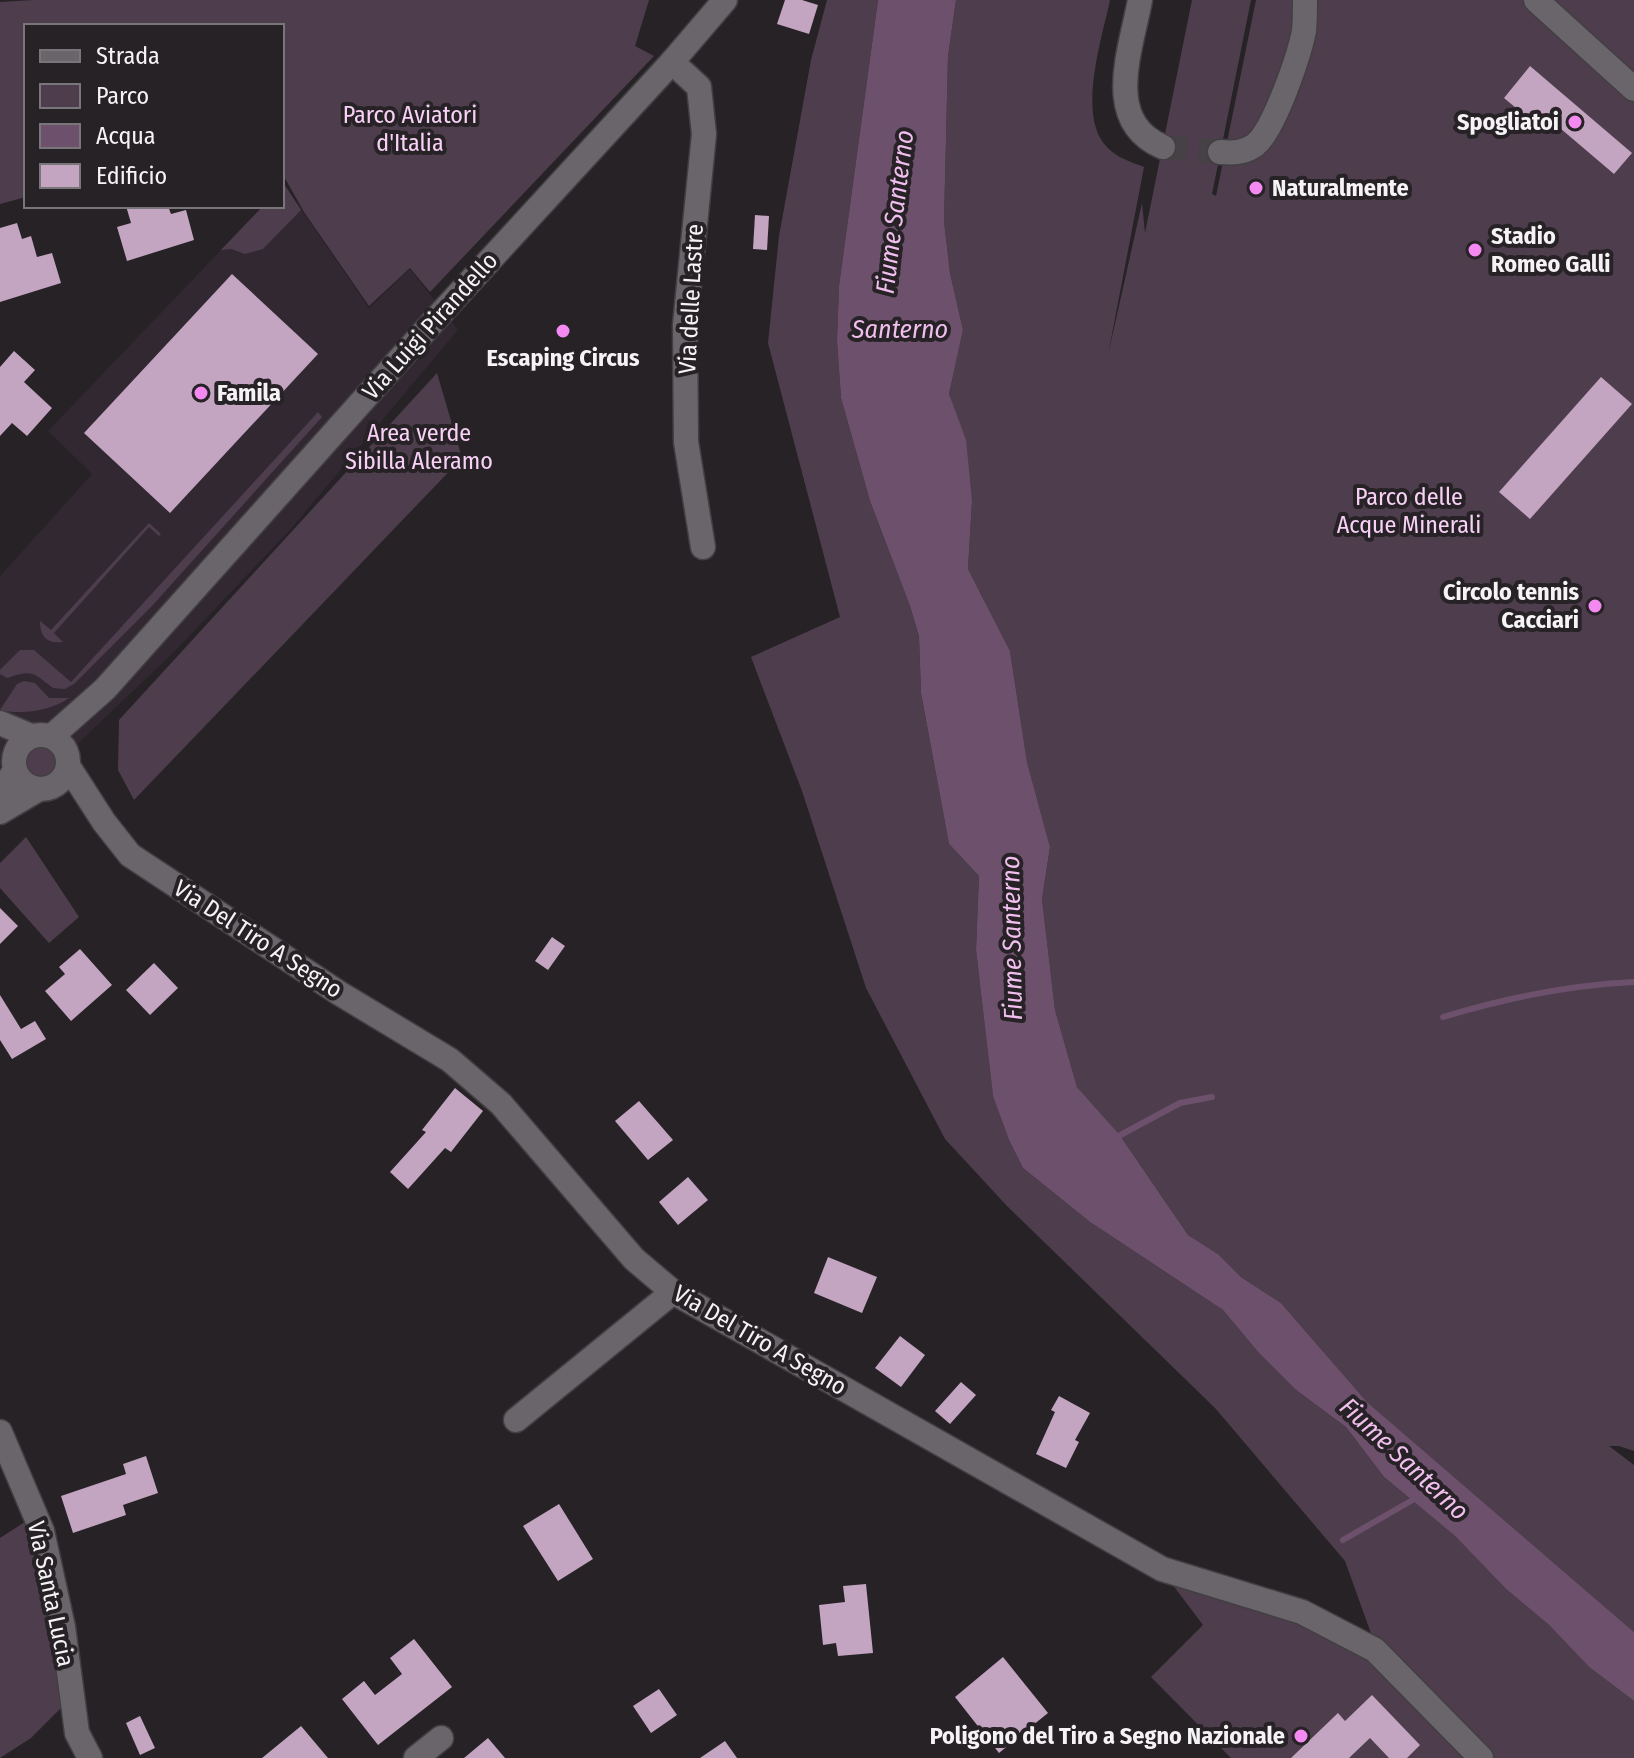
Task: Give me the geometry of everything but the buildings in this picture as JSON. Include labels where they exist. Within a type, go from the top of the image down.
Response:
[{"type":"street","name":"Via Luigi Pirandello","points":[[0,812],[52,760],[105,689],[725,0]]},
{"type":"street","points":[[1140,0],[1124,99],[1134,125],[1149,141],[1163,147]]},
{"type":"street","points":[[1220,152],[1237,153],[1249,149],[1270,124],[1297,59],[1304,30],[1305,0]]},
{"type":"street","points":[[1536,0],[1634,89]]},
{"type":"street","name":"Via delle Lastre","points":[[672,62],[699,87],[704,134],[685,325],[686,442],[703,547]]},
{"type":"street","name":"Via Del Tiro A Segno","points":[[0,723],[52,760],[130,855],[339,993],[450,1060],[501,1104],[634,1259],[673,1292],[1162,1569],[1302,1612],[1375,1650],[1481,1758]]},
{"type":"street","name":"Via Luigi Pirandello","points":[[0,791],[10,756],[18,747],[52,760]]},
{"type":"street","points":[[10,756],[25,783],[52,760]]},
{"type":"street","points":[[516,1420],[673,1292]]},
{"type":"street","name":"Via Santa Lucia","points":[[0,1432],[42,1531],[63,1627],[77,1733],[90,1758]]},
{"type":"street","points":[[416,1758],[441,1738]]},
{"type":"shaded area","points":[[284,184],[369,308],[410,269],[458,330],[290,530],[174,652],[21,798],[0,766],[0,576],[92,474],[48,431],[261,208],[284,208]]},
{"type":"green space","name":"Parco Aviatori d'Italia","points":[[649,0],[635,46],[654,56],[430,292],[410,268],[369,306],[304,212],[284,177],[284,24],[24,24],[24,198],[0,204],[0,2]]},
{"type":"green space","points":[[827,0],[878,0],[839,286],[837,341],[841,398],[870,501],[919,638],[921,693],[949,844],[979,876],[976,950],[993,1095],[1009,1140],[1023,1168],[1090,1222],[1223,1310],[1258,1352],[1296,1390],[1346,1427],[1384,1477],[1455,1536],[1589,1667],[1634,1701],[1634,1758],[1231,1758],[1151,1677],[1203,1625],[1166,1576],[1294,1622],[1382,1664],[1345,1561],[1215,1408],[1007,1206],[945,1139],[866,988],[802,791],[751,657],[840,617],[768,343],[779,236],[811,60]]},
{"type":"green space","name":"Parco delle Acque Minerali","points":[[956,0],[1110,0],[1094,76],[1093,115],[1106,146],[1124,159],[1144,167],[1108,355],[1142,203],[1145,233],[1192,0],[1251,0],[1212,194],[1216,196],[1256,0],[1634,0],[1634,1451],[1609,1446],[1634,1465],[1634,1632],[1367,1402],[1281,1303],[1241,1277],[1218,1254],[1188,1235],[1119,1134],[1077,1087],[1055,1010],[1042,899],[1050,847],[1027,762],[1010,651],[968,569],[972,501],[949,394],[963,330],[950,273],[944,221],[948,56]]},
{"type":"green space","points":[[284,184],[301,210],[263,249],[245,254],[231,249],[221,250],[261,208],[284,208]]},
{"type":"green space","name":"Area verde Sibilla Aleramo","points":[[437,373],[462,458],[134,800],[118,770],[119,720]]},
{"type":"green space","points":[[318,412],[322,417],[152,606],[74,684],[65,689],[53,688],[32,674],[7,678],[0,674],[0,670],[20,650],[34,650],[71,682]]},
{"type":"green space","points":[[149,523],[161,534],[159,536],[149,527],[54,633],[63,642],[46,638],[40,621],[51,630]]},
{"type":"green space","points":[[24,681],[35,683],[49,698],[69,698],[36,711],[0,710],[17,684]]},
{"type":"green space","points":[[41,745],[53,750],[58,762],[53,774],[41,779],[29,774],[24,762],[29,750]]},
{"type":"green space","points":[[26,837],[79,917],[49,943],[0,888],[0,863]]},
{"type":"green space","points":[[31,1518],[65,1704],[31,1738],[0,1758],[0,1538]]},
{"type":"water","name":"Santerno","points":[[878,0],[956,0],[948,56],[944,221],[950,273],[963,330],[949,394],[966,440],[972,501],[968,569],[1010,651],[1027,762],[1050,847],[1042,899],[1055,1010],[1077,1087],[1119,1134],[1188,1235],[1218,1254],[1241,1277],[1281,1303],[1367,1402],[1634,1632],[1634,1701],[1589,1667],[1455,1536],[1384,1477],[1346,1427],[1296,1390],[1258,1352],[1223,1310],[1090,1222],[1023,1168],[1009,1140],[993,1096],[976,950],[979,876],[949,844],[921,693],[919,637],[870,501],[841,398],[837,341],[839,286]]},
{"type":"waterway","points":[[1443,1017],[1537,994],[1634,982]]},
{"type":"waterway","points":[[1113,1139],[1180,1103],[1212,1097]]},
{"type":"waterway","name":"Fiume Santerno","points":[[1343,1540],[1416,1498]]},
{"type":"tunnel","points":[[1163,147],[1220,152]]},
{"type":"place","name":"Spogliatoi","points":[[1575,122]]},
{"type":"place","name":"Naturalmente","points":[[1256,188]]},
{"type":"place","name":"Stadio Romeo Galli","points":[[1475,250]]},
{"type":"place","name":"Escaping Circus","points":[[563,331]]},
{"type":"place","name":"Famila","points":[[201,393]]},
{"type":"place","name":"Circolo tennis Cacciari","points":[[1595,606]]},
{"type":"place","name":"Poligono del Tiro a Segno Nazionale","points":[[1301,1736]]}]
